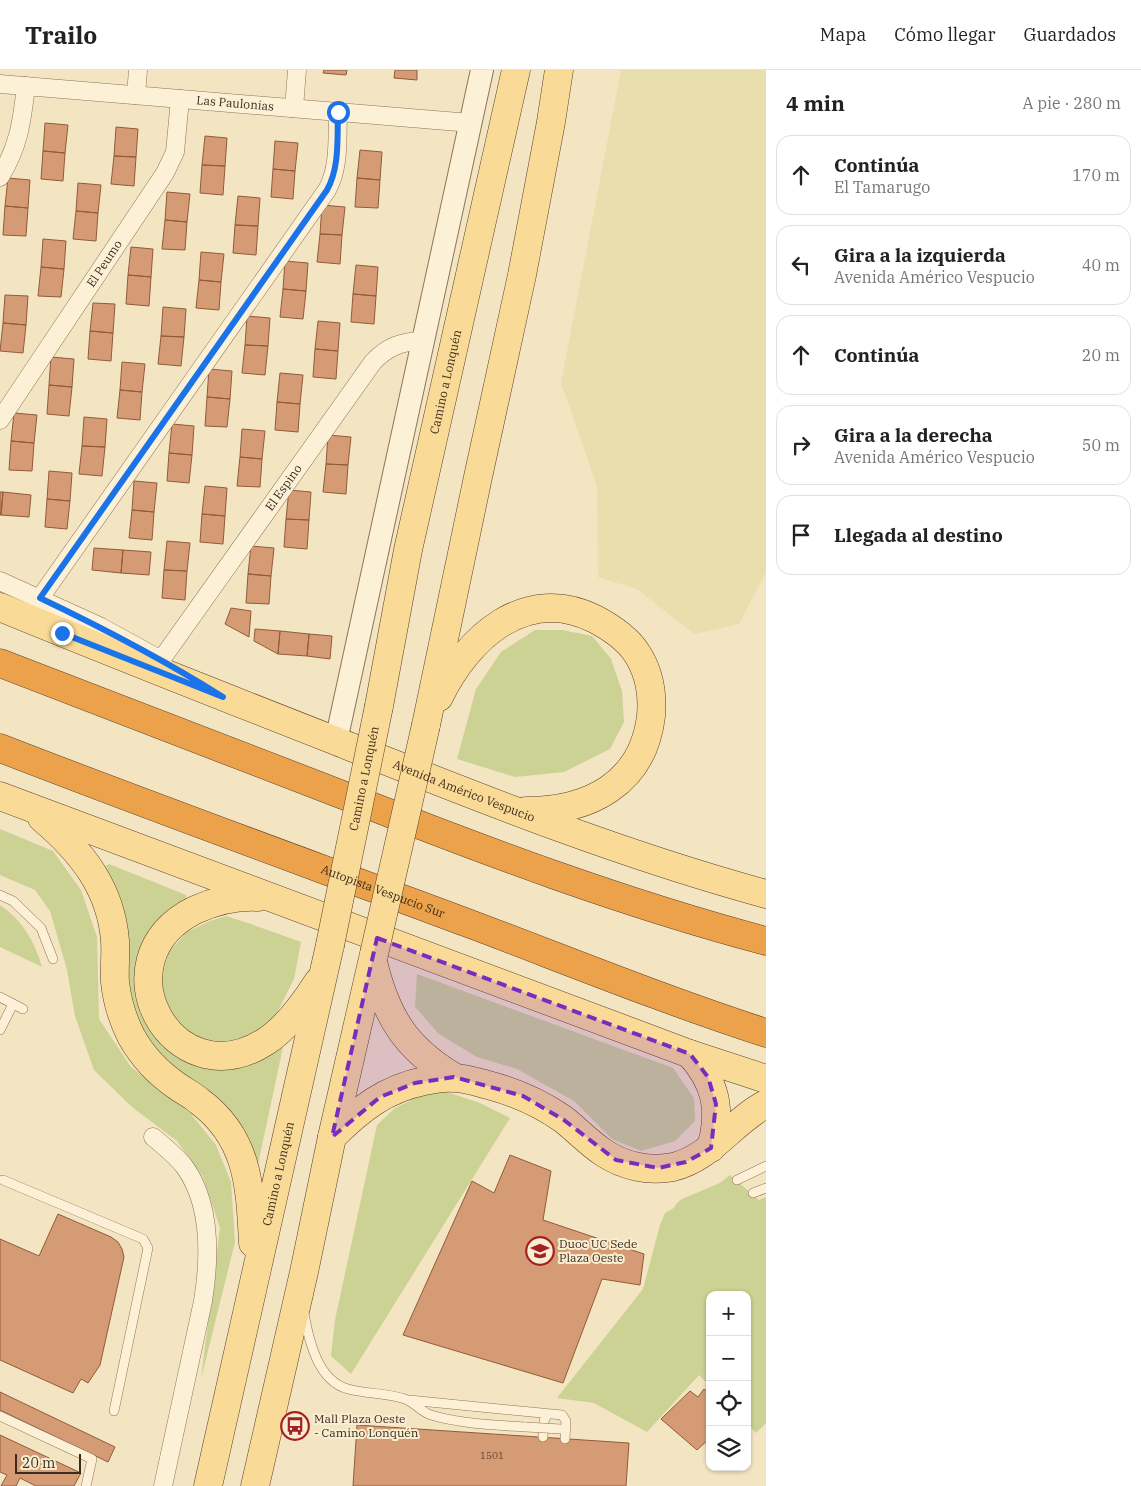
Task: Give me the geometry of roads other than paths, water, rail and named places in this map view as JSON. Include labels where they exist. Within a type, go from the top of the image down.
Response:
[{"type":"highway","points":[[0,663],[491,852],[632,902],[719,929],[766,941]]},
{"type":"highway","name":"Autopista Vespucio Sur","points":[[0,748],[150,806],[711,1015],[766,1033]]},
{"type":"main road","name":"Camino a Lonquén","points":[[208,1486],[324,973],[379,706],[408,550],[516,70]]},
{"type":"main road","points":[[255,1486],[304,1272],[332,1137],[427,723],[522,275],[559,70]]},
{"type":"main road","name":"Avenida Américo Vespucio","points":[[0,607],[413,772],[577,833],[766,894]]},
{"type":"main road","points":[[427,723],[447,681],[470,648],[505,620],[536,609],[554,608],[571,610],[606,624],[622,636],[643,663],[652,692],[650,725],[645,743],[637,760],[619,782],[595,797],[579,804],[539,811],[517,810]]},
{"type":"main road","points":[[161,660],[223,697]]},
{"type":"main road","points":[[0,796],[690,1054],[766,1078]]},
{"type":"main road","points":[[31,809],[53,827],[73,848],[93,872],[101,887],[108,903],[112,920],[115,942],[115,983],[119,1003],[131,1036],[141,1051],[163,1076],[213,1112],[226,1126],[235,1143],[247,1173],[250,1190],[253,1282]]},
{"type":"main road","points":[[267,897],[250,896],[215,902],[185,915],[163,935],[152,959],[148,982],[154,1011],[161,1024],[178,1040],[199,1052],[211,1055],[239,1053],[266,1041],[282,1028],[309,996],[324,973]]},
{"type":"main road","points":[[373,957],[382,993],[390,1013],[401,1031],[425,1057],[454,1077]]},
{"type":"main road","points":[[690,1054],[700,1064],[708,1077],[715,1097],[717,1119],[711,1148]]},
{"type":"main road","points":[[332,1137],[364,1107],[396,1089],[434,1079],[454,1077],[507,1090],[544,1106],[564,1120],[603,1153],[616,1160],[644,1168],[673,1166],[699,1156],[711,1148],[749,1114],[766,1104]]},
{"type":"street","points":[[136,95],[138,70]]},
{"type":"street","points":[[294,108],[297,70]]},
{"type":"street","points":[[336,741],[482,70]]},
{"type":"street","name":"Las Paulonias","points":[[0,84],[471,123]]},
{"type":"street","points":[[0,177],[13,154],[19,136],[26,86]]},
{"type":"street","name":"El Peumo","points":[[0,420],[165,173],[174,152],[180,99]]},
{"type":"street","points":[[40,598],[327,190],[336,164],[338,112]]},
{"type":"street","name":"El Espino","points":[[161,660],[373,362],[381,354],[399,343],[423,340]]},
{"type":"street","points":[[0,581],[40,598],[161,660]]},
{"type":"street","points":[[153,1137],[175,1156],[192,1178],[203,1208],[208,1249],[203,1301],[163,1486]]},
{"type":"lane","points":[[0,895],[13,901],[41,928],[53,959]]},
{"type":"lane","points":[[0,997],[23,1009]]},
{"type":"lane","points":[[0,1030],[13,1004]]},
{"type":"lane","points":[[737,1180],[766,1166]]},
{"type":"lane","points":[[2,1180],[143,1239],[148,1248],[114,1411]]},
{"type":"lane","points":[[753,1193],[766,1188]]},
{"type":"lane","points":[[304,1272],[304,1316],[309,1337],[316,1358],[332,1381],[346,1388],[406,1400],[562,1415],[566,1421],[564,1432],[459,1420],[429,1414],[406,1400]]},
{"type":"lane","points":[[0,1416],[92,1459],[86,1486]]},
{"type":"lane","points":[[543,1437],[546,1417]]},
{"type":"place","name":"Duoc UC Sede Plaza Oeste","points":[[540,1251]]},
{"type":"place","name":"Mall Plaza Oeste - Camino Lonquén","points":[[295,1426]]}]
